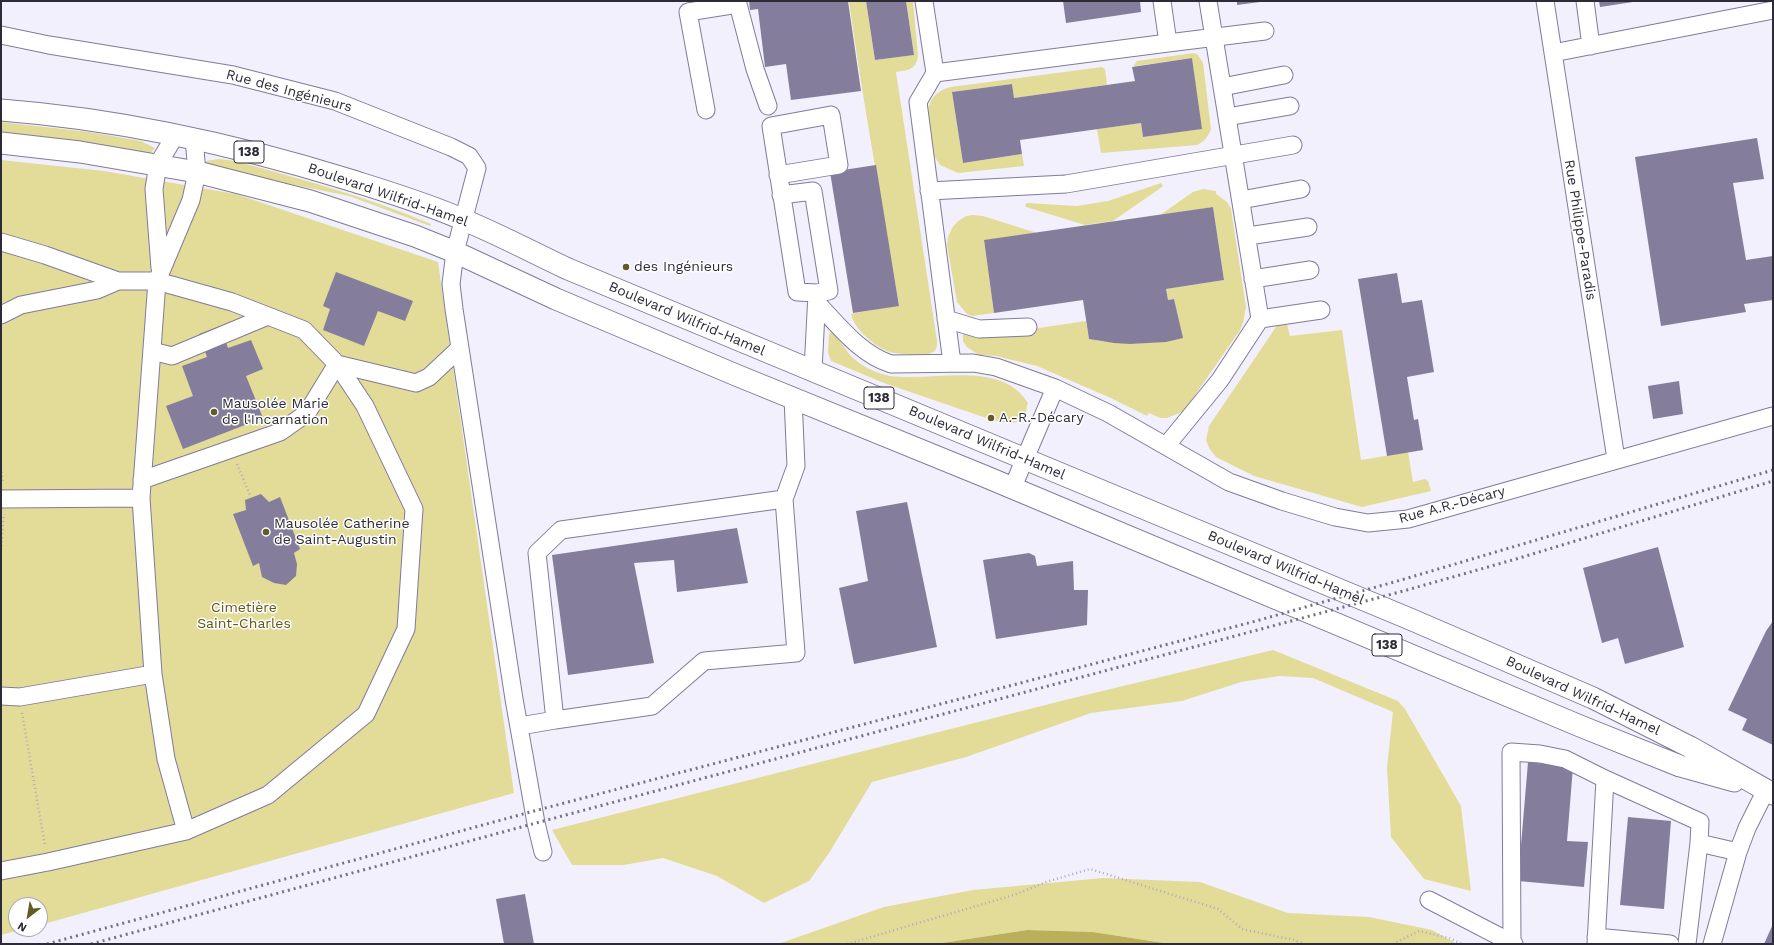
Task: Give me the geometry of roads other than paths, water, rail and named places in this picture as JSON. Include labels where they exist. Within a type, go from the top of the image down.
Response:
[{"type":"main road","name":"Boulevard Wilfrid-Hamel","points":[[1,110],[96,122],[184,137],[262,155],[383,190],[464,220],[568,270],[1025,458],[1410,619],[1593,698],[1690,747],[1769,792]]},
{"type":"main road","name":"Boulevard Wilfrid-Hamel","points":[[1,143],[80,152],[158,164],[197,172],[310,201],[415,236],[455,252],[556,299],[1601,734],[1680,766],[1769,792]]},
{"type":"street","points":[[924,1],[935,73],[918,102],[952,363]]},
{"type":"street","points":[[1162,1],[1168,43]]},
{"type":"street","points":[[1166,446],[1220,380],[1260,319],[1248,236],[1233,156],[1208,1]]},
{"type":"street","name":"Rue Philippe-Paradis","points":[[1545,1],[1616,459]]},
{"type":"street","points":[[1585,1],[1591,46]]},
{"type":"street","points":[[706,110],[687,6],[738,4],[755,70],[770,117],[781,195],[797,292],[817,298],[828,291],[813,191],[781,195]]},
{"type":"street","points":[[1553,53],[1773,10]]},
{"type":"street","points":[[935,73],[1265,31]]},
{"type":"street","name":"Rue des Ingénieurs","points":[[1,35],[49,45],[233,75],[335,101],[451,146],[469,156],[477,168],[455,252],[452,284],[460,348],[514,699],[536,823],[543,852]]},
{"type":"street","points":[[1222,87],[1284,75]]},
{"type":"street","points":[[1227,117],[1290,106]]},
{"type":"street","points":[[770,117],[831,115],[839,165],[778,175]]},
{"type":"street","points":[[159,276],[191,200],[197,172],[184,137],[158,164],[154,188],[159,276],[141,498],[153,674],[166,759],[186,831]]},
{"type":"street","points":[[930,191],[1066,184],[1293,145]]},
{"type":"street","points":[[1241,200],[1301,189]]},
{"type":"street","points":[[1248,236],[1308,228]]},
{"type":"street","points":[[1,242],[45,255],[118,281]]},
{"type":"street","points":[[1254,279],[1310,270]]},
{"type":"street","points":[[1,315],[21,305],[97,290],[118,281],[159,276],[304,330],[337,364],[365,406],[414,509],[406,629],[366,714],[268,795],[186,831],[1,871]]},
{"type":"street","points":[[813,371],[817,298]]},
{"type":"street","name":"Rue A.R.-Décary","points":[[817,298],[859,347],[880,360],[891,364],[973,363],[996,367],[1055,388],[1108,413],[1229,482],[1282,501],[1335,517],[1368,522],[1408,518],[1773,416]]},
{"type":"street","points":[[1260,319],[1321,310]]},
{"type":"street","points":[[152,351],[172,356],[268,316]]},
{"type":"street","points":[[946,319],[979,329],[1028,327]]},
{"type":"street","points":[[337,364],[416,383],[429,376],[460,348]]},
{"type":"street","points":[[142,480],[280,432],[307,414],[337,364]]},
{"type":"street","points":[[1012,488],[1055,388]]},
{"type":"street","points":[[520,726],[652,706],[704,661],[796,652],[784,499],[796,466],[793,398]]},
{"type":"street","points":[[1,499],[141,498]]},
{"type":"street","points":[[555,720],[537,553],[561,530],[784,499]]},
{"type":"street","points":[[1,696],[20,697],[153,674]]},
{"type":"street","points":[[1430,900],[1513,943],[1511,752],[1540,754],[1565,759],[1605,779],[1700,822],[1699,843],[1687,944]]},
{"type":"street","points":[[1605,779],[1596,940],[1670,944]]},
{"type":"street","points":[[1712,944],[1738,852],[1747,828],[1769,792]]},
{"type":"street","points":[[1699,843],[1738,852]]},
{"type":"railway","points":[[47,944],[534,811],[1256,621],[1401,580],[1773,470]]},
{"type":"railway","points":[[91,944],[536,823],[1407,590],[1516,559],[1773,481]]},
{"type":"place","name":"des Ingénieurs","points":[[626,267]]},
{"type":"place","name":"Mausolée Marie de l'Incarnation","points":[[214,412]]},
{"type":"place","name":"A.-R.-Décary","points":[[991,418]]},
{"type":"place","name":"Mausolée Catherine de Saint-Augustin","points":[[266,532]]},
{"type":"park label","name":"Cimetière Saint-Charles","points":[[244,616]]}]
